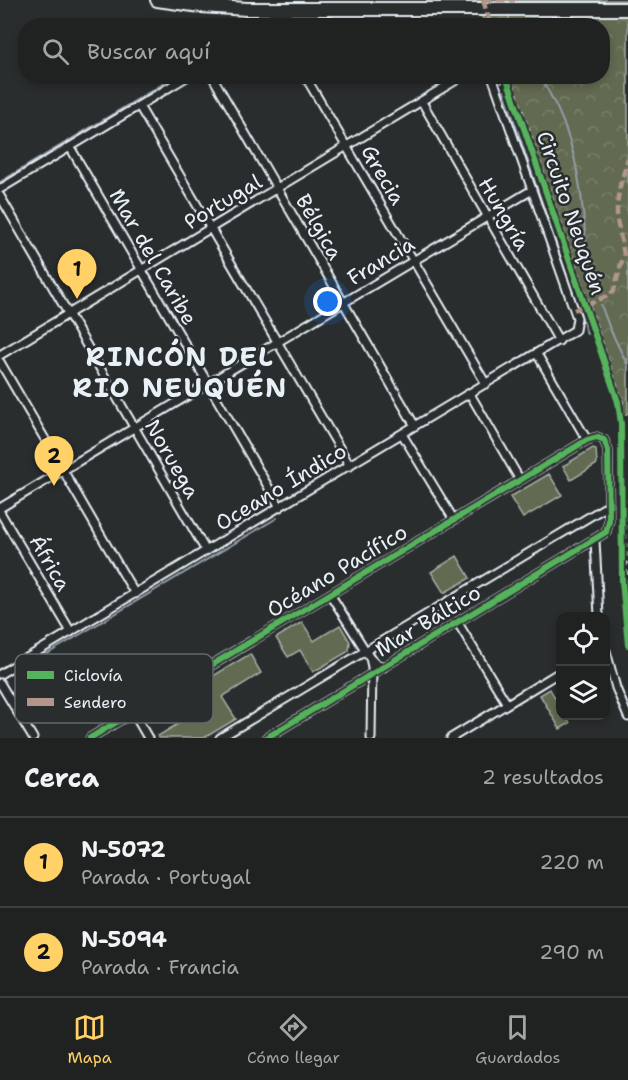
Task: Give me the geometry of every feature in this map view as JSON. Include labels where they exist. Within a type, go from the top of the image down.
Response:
[{"type":"highway","points":[[158,0],[247,9],[628,9]]},
{"type":"street","points":[[0,189],[175,84]]},
{"type":"street","name":"Bélgica","points":[[217,84],[416,426]]},
{"type":"street","name":"Grecia","points":[[310,84],[486,384]]},
{"type":"street","name":"Portugal","points":[[0,355],[450,84]]},
{"type":"street","points":[[496,84],[532,190]]},
{"type":"street","name":"Hungría","points":[[422,102],[559,341]]},
{"type":"street","points":[[139,106],[350,466]]},
{"type":"street","name":"Mar del Caribe","points":[[70,147],[280,507]]},
{"type":"street","name":"Francia","points":[[0,510],[134,427],[532,190]]},
{"type":"street","name":"Oceano Índico","points":[[34,654],[572,333],[577,326],[577,318],[532,190]]},
{"type":"street","name":"Noruega","points":[[0,196],[206,551]]},
{"type":"street","points":[[537,354],[586,440]]},
{"type":"street","points":[[0,362],[135,594]]},
{"type":"street","points":[[470,394],[520,480]]},
{"type":"street","points":[[402,434],[454,520]]},
{"type":"street","name":"Océano Pacífico","points":[[213,664],[594,437],[602,438],[607,447],[609,505]]},
{"type":"street","name":"Mar Báltico","points":[[266,738],[595,540],[606,532],[609,525],[609,505]]},
{"type":"street","name":"Mar Báltico","points":[[220,738],[609,505]]},
{"type":"street","name":"África","points":[[0,510],[71,632]]},
{"type":"street","points":[[595,540],[599,612]]},
{"type":"street","points":[[330,594],[370,658],[376,664],[384,667]]},
{"type":"street","points":[[458,623],[507,704]]},
{"type":"street","points":[[370,658],[371,738]]},
{"type":"street","name":"Oceano Índico","points":[[0,674],[15,665]]},
{"type":"street","points":[[610,666],[628,717]]},
{"type":"street","points":[[451,738],[464,735],[507,704],[556,675]]},
{"type":"street","points":[[0,683],[15,708]]},
{"type":"street","points":[[24,723],[33,738]]},
{"type":"street","name":"Océano Pacífico","points":[[90,738],[115,723]]},
{"type":"street","points":[[139,723],[148,738]]},
{"type":"green space","points":[[476,0],[628,0],[628,413],[620,418],[505,84],[610,84],[610,18],[482,18]]},
{"type":"green space","points":[[593,448],[596,449],[597,464],[571,480],[563,466]]},
{"type":"green space","points":[[549,474],[562,495],[523,518],[510,497]]},
{"type":"green space","points":[[457,556],[470,578],[444,593],[431,572]]},
{"type":"green space","points":[[302,622],[314,641],[340,625],[350,642],[349,651],[313,672],[300,650],[288,657],[276,638]]},
{"type":"green space","points":[[250,654],[261,673],[222,697],[236,719],[204,738],[159,738],[158,736],[179,723],[213,723],[213,676]]},
{"type":"green space","points":[[550,689],[556,700],[556,720],[568,720],[570,723],[560,729],[540,695]]},
{"type":"waterway","points":[[508,14],[509,18]]},
{"type":"waterway","points":[[0,182],[163,84]]},
{"type":"waterway","points":[[544,84],[557,108],[570,141],[581,193],[589,263],[597,293]]},
{"type":"waterway","points":[[504,91],[577,305]]},
{"type":"waterway","points":[[601,305],[628,366]]},
{"type":"waterway","points":[[580,312],[587,334]]},
{"type":"waterway","points":[[47,654],[277,518]]},
{"type":"marked path","points":[[483,0],[515,0]]},
{"type":"marked path","points":[[483,0],[489,18]]},
{"type":"marked path","points":[[574,310],[610,295],[614,290],[624,254],[617,220],[617,206],[628,158]]},
{"type":"cycle path","name":"Circuito Neuquén","points":[[509,84],[618,402],[621,424],[622,581],[628,645]]},
{"type":"cycle path","points":[[213,664],[587,440],[597,437],[604,440],[608,450],[609,521],[606,532],[266,738]]},
{"type":"cycle path","points":[[90,738],[115,723]]},
{"type":"place","name":"N-5072","points":[[77,299]]},
{"type":"place","name":"N-5094","points":[[54,486]]},
{"type":"district","name":"RINCÓN DEL RIO NEUQUÉN","points":[[180,372]]}]
